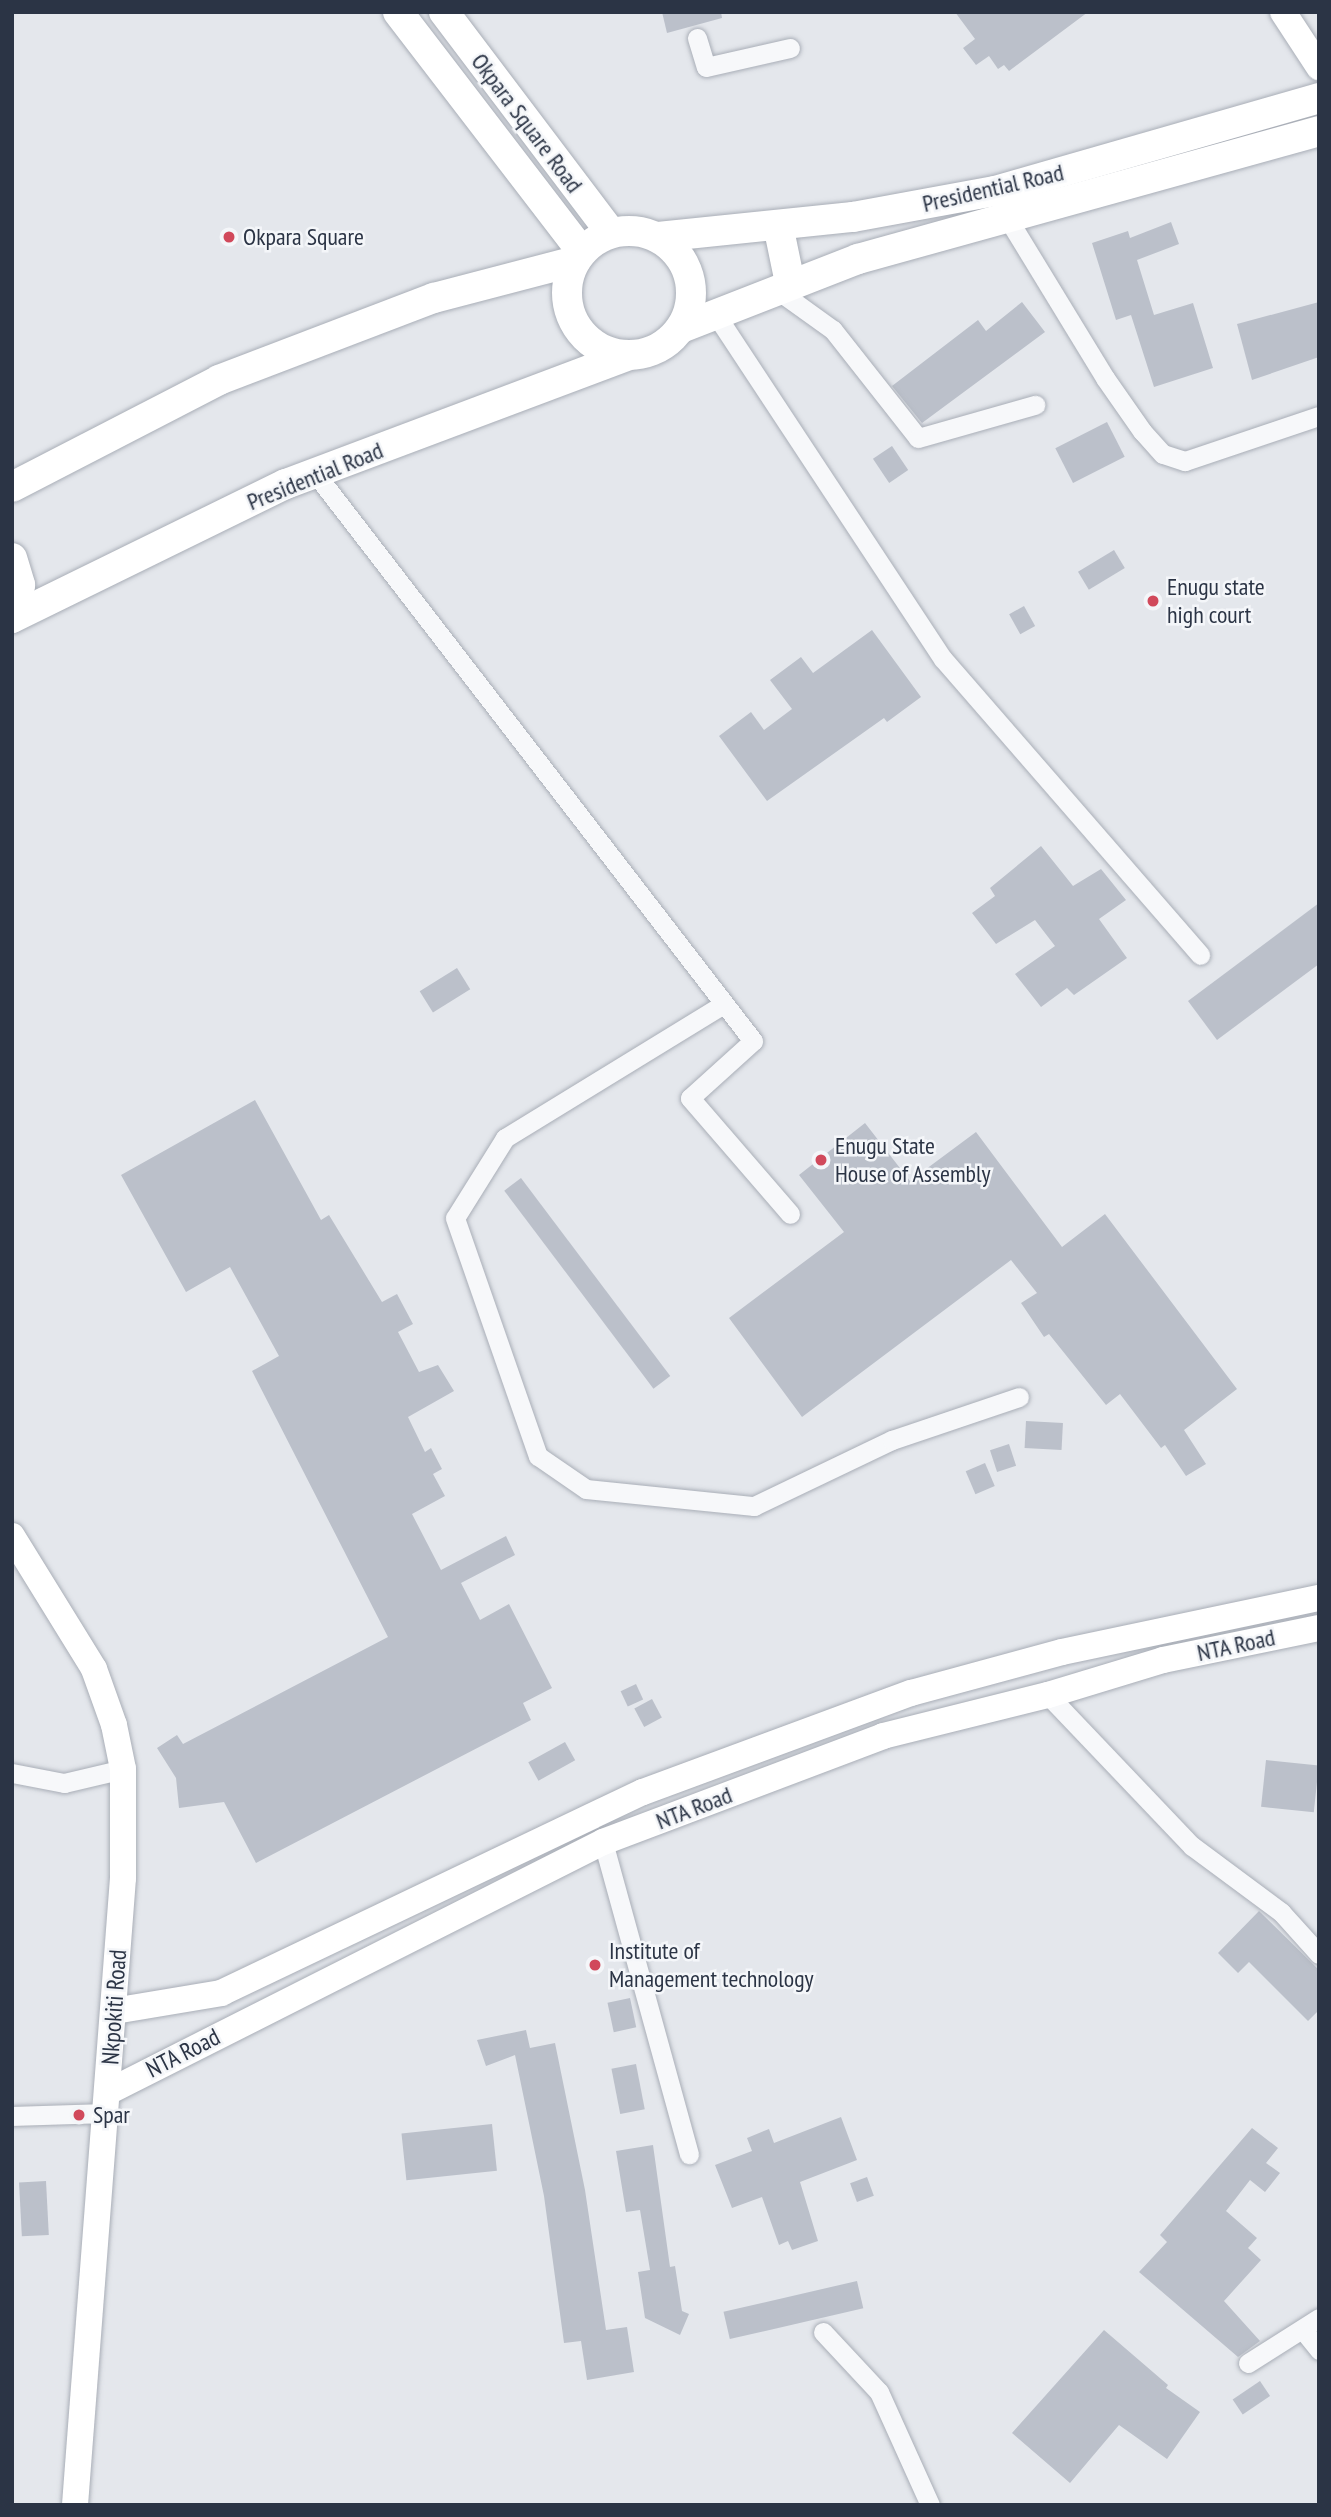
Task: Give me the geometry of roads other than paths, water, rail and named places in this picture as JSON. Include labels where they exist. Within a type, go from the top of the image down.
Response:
[{"type":"main road","points":[[398,12],[579,256]]},
{"type":"main road","name":"Okpara Square Road","points":[[444,12],[611,233]]},
{"type":"main road","points":[[1283,12],[1319,66]]},
{"type":"main road","name":"Presidential Road","points":[[658,237],[778,225],[995,191],[1319,98]]},
{"type":"main road","name":"Presidential Road","points":[[681,328],[858,259],[1319,131]]},
{"type":"main road","points":[[778,225],[783,286]]},
{"type":"main road","points":[[12,487],[219,380],[434,298],[579,256],[611,233],[635,230],[658,237],[678,254],[690,277],[689,312],[681,328],[663,346],[627,356],[597,346],[574,323],[567,303],[568,281],[579,256]]},
{"type":"main road","name":"Presidential Road","points":[[12,618],[315,473],[627,356]]},
{"type":"main road","points":[[12,558],[20,585],[12,618]]},
{"type":"main road","name":"Nkpokiti Road","points":[[12,1536],[94,1669],[114,1725],[122,1769],[125,1826],[114,2011],[75,2505]]},
{"type":"main road","name":"NTA Road","points":[[114,2011],[221,1993],[643,1792],[911,1693],[1062,1652],[1319,1598]]},
{"type":"main road","name":"NTA Road","points":[[107,2102],[603,1842],[883,1736],[1048,1695],[1163,1660],[1319,1629]]},
{"type":"street","points":[[696,38],[706,67],[790,48]]},
{"type":"street","points":[[1008,219],[1087,351],[1142,431],[1163,454],[1185,461],[1319,416]]},
{"type":"street","points":[[783,286],[834,330],[918,438],[1035,405]]},
{"type":"street","points":[[716,315],[943,659],[1200,956]]},
{"type":"street","points":[[315,473],[722,1005],[753,1041],[690,1098],[790,1214]]},
{"type":"street","points":[[722,1005],[505,1138],[455,1218],[538,1456],[586,1489],[754,1506],[892,1440],[1019,1397]]},
{"type":"street","points":[[1048,1695],[1192,1846],[1282,1912],[1319,1954]]},
{"type":"street","points":[[12,1773],[64,1783],[122,1769]]},
{"type":"street","points":[[603,1842],[690,2154]]},
{"type":"street","points":[[12,2116],[107,2102]]},
{"type":"street","points":[[1248,2363],[1319,2318]]},
{"type":"street","points":[[1303,2330],[1319,2350]]},
{"type":"street","points":[[823,2332],[879,2392],[930,2505]]},
{"type":"place","name":"Okpara Square","points":[[229,237]]},
{"type":"place","name":"Enugu state high court","points":[[1153,601]]},
{"type":"place","name":"Enugu State House of Assembly","points":[[821,1160]]},
{"type":"place","name":"Institute of Management technology","points":[[595,1965]]},
{"type":"place","name":"Spar","points":[[79,2115]]}]
